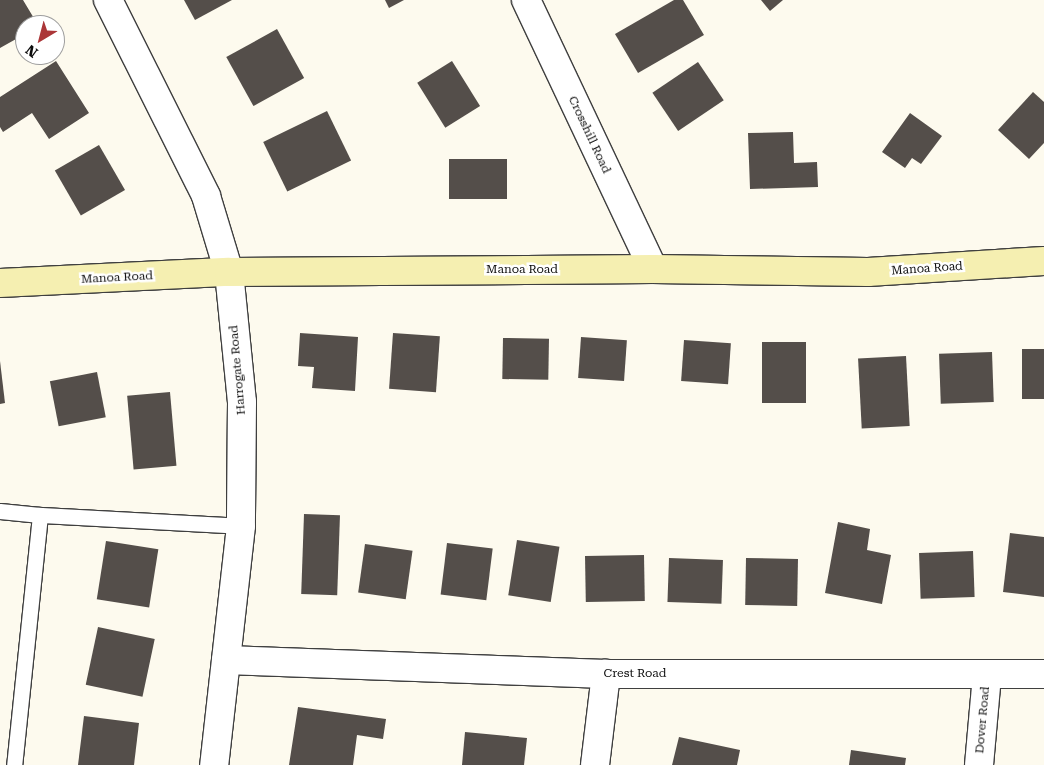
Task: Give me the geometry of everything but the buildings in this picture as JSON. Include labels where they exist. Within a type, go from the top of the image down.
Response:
[{"type":"main road","name":"Manoa Road","points":[[0,283],[229,272],[653,269],[868,272],[1044,261]]},
{"type":"street","name":"Harrogate Road","points":[[108,0],[206,196],[229,272],[242,402],[241,526],[214,765]]},
{"type":"street","name":"Crosshill Road","points":[[526,0],[653,269]]},
{"type":"street","name":"Crest Road","points":[[226,660],[606,674],[1044,674]]},
{"type":"street","points":[[595,765],[606,674]]},
{"type":"street","name":"Dover Road","points":[[979,765],[987,674]]},
{"type":"lane","points":[[0,511],[40,515],[241,526]]},
{"type":"lane","points":[[14,765],[40,515]]}]
